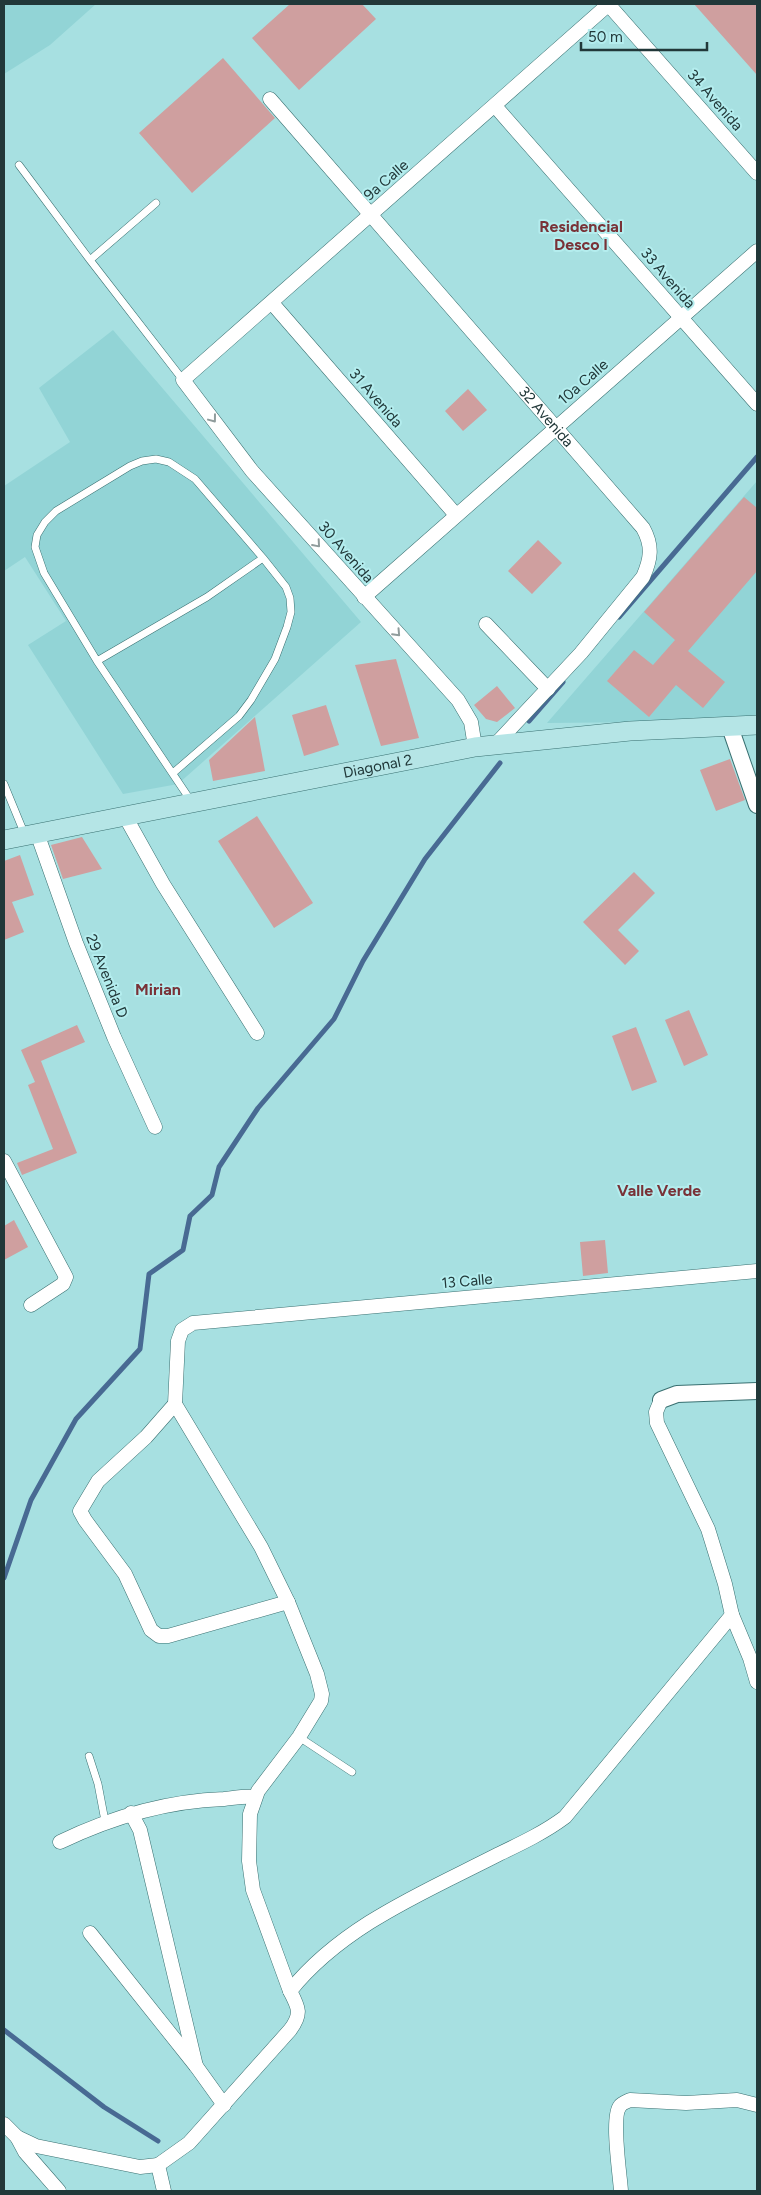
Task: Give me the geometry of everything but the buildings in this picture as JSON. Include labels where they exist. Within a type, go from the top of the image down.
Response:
[{"type":"main road","name":"Diagonal 2","points":[[4,840],[475,748],[630,731],[757,725]]},
{"type":"street","name":"9a Calle","points":[[183,380],[609,4]]},
{"type":"street","name":"34 Avenida","points":[[609,4],[757,173]]},
{"type":"street","name":"32 Avenida","points":[[270,99],[554,428],[643,528],[648,538],[651,550],[649,564],[643,578],[581,654],[495,745]]},
{"type":"street","name":"33 Avenida","points":[[495,106],[757,404]]},
{"type":"street","name":"10a Calle","points":[[364,597],[757,251]]},
{"type":"street","name":"31 Avenida","points":[[272,303],[456,515]]},
{"type":"street","name":"30 Avenida","points":[[183,380],[252,470],[458,700],[471,722],[475,748]]},
{"type":"street","points":[[486,624],[548,689]]},
{"type":"street","points":[[730,727],[757,805]]},
{"type":"street","points":[[125,816],[164,884],[257,1033]]},
{"type":"street","name":"29 Avenida D","points":[[31,834],[114,1037],[155,1127]]},
{"type":"street","points":[[5,1166],[65,1273],[66,1280],[63,1284],[31,1305]]},
{"type":"street","name":"13 Calle","points":[[175,1404],[178,1341],[182,1330],[187,1325],[193,1323],[757,1271]]},
{"type":"street","points":[[757,1391],[677,1394],[661,1400],[656,1412],[659,1428],[708,1529],[725,1584],[732,1615],[750,1658],[757,1682]]},
{"type":"street","points":[[17,2137],[36,2146],[140,2166],[158,2165],[189,2143],[296,2023],[299,2016],[298,2006],[290,1992],[253,1890],[249,1861],[249,1831],[255,1797],[299,1736],[321,1701],[322,1694],[317,1674],[288,1602],[261,1547],[175,1404],[146,1437],[98,1481],[80,1511],[85,1520],[125,1574],[152,1630],[159,1636],[168,1636],[288,1602]]},
{"type":"street","points":[[290,1992],[306,1972],[327,1952],[357,1931],[391,1910],[538,1834],[566,1817],[732,1615]]},
{"type":"street","points":[[60,1842],[105,1821],[131,1813],[191,1801],[255,1797]]},
{"type":"street","points":[[131,1813],[140,1830],[196,2066]]},
{"type":"street","points":[[90,1933],[196,2066],[224,2106]]},
{"type":"street","points":[[621,2191],[615,2119],[619,2106],[623,2103],[630,2100],[686,2103],[737,2100],[757,2106]]},
{"type":"street","points":[[4,2124],[17,2137],[25,2152],[59,2191]]},
{"type":"street","points":[[158,2165],[164,2191]]},
{"type":"lane","points":[[19,165],[183,380]]},
{"type":"lane","points":[[90,260],[156,203]]},
{"type":"lane","points":[[173,773],[239,716],[263,683],[275,659],[291,612],[290,598],[286,587],[195,479],[170,462],[156,459],[142,461],[130,466],[56,511],[45,522],[37,535],[35,547],[38,560],[97,661],[173,773],[191,803]]},
{"type":"lane","points":[[97,661],[208,597],[263,558]]},
{"type":"lane","points":[[4,784],[31,834]]},
{"type":"lane","points":[[299,1736],[352,1772]]},
{"type":"lane","points":[[89,1756],[98,1784],[105,1821]]},
{"type":"shaded area","points":[[4,4],[96,4],[50,45],[4,74]]},
{"type":"shaded area","points":[[113,330],[361,622],[178,784],[123,794],[28,645],[66,621],[25,557],[4,571],[4,486],[70,442],[39,388]]},
{"type":"shaded area","points":[[757,481],[757,718],[547,723]]},
{"type":"waterway","points":[[619,617],[757,457]]},
{"type":"waterway","points":[[529,721],[563,682]]},
{"type":"waterway","points":[[4,1578],[31,1500],[76,1419],[140,1349],[149,1274],[183,1250],[190,1216],[212,1195],[219,1167],[258,1108],[334,1019],[363,961],[425,859],[500,763]]},
{"type":"waterway","points":[[4,2030],[104,2107],[158,2141]]},
{"type":"district","name":"Residencial Desco I","points":[[581,235]]},
{"type":"district","name":"Mirian","points":[[158,989]]},
{"type":"district","name":"Valle Verde","points":[[659,1190]]}]
